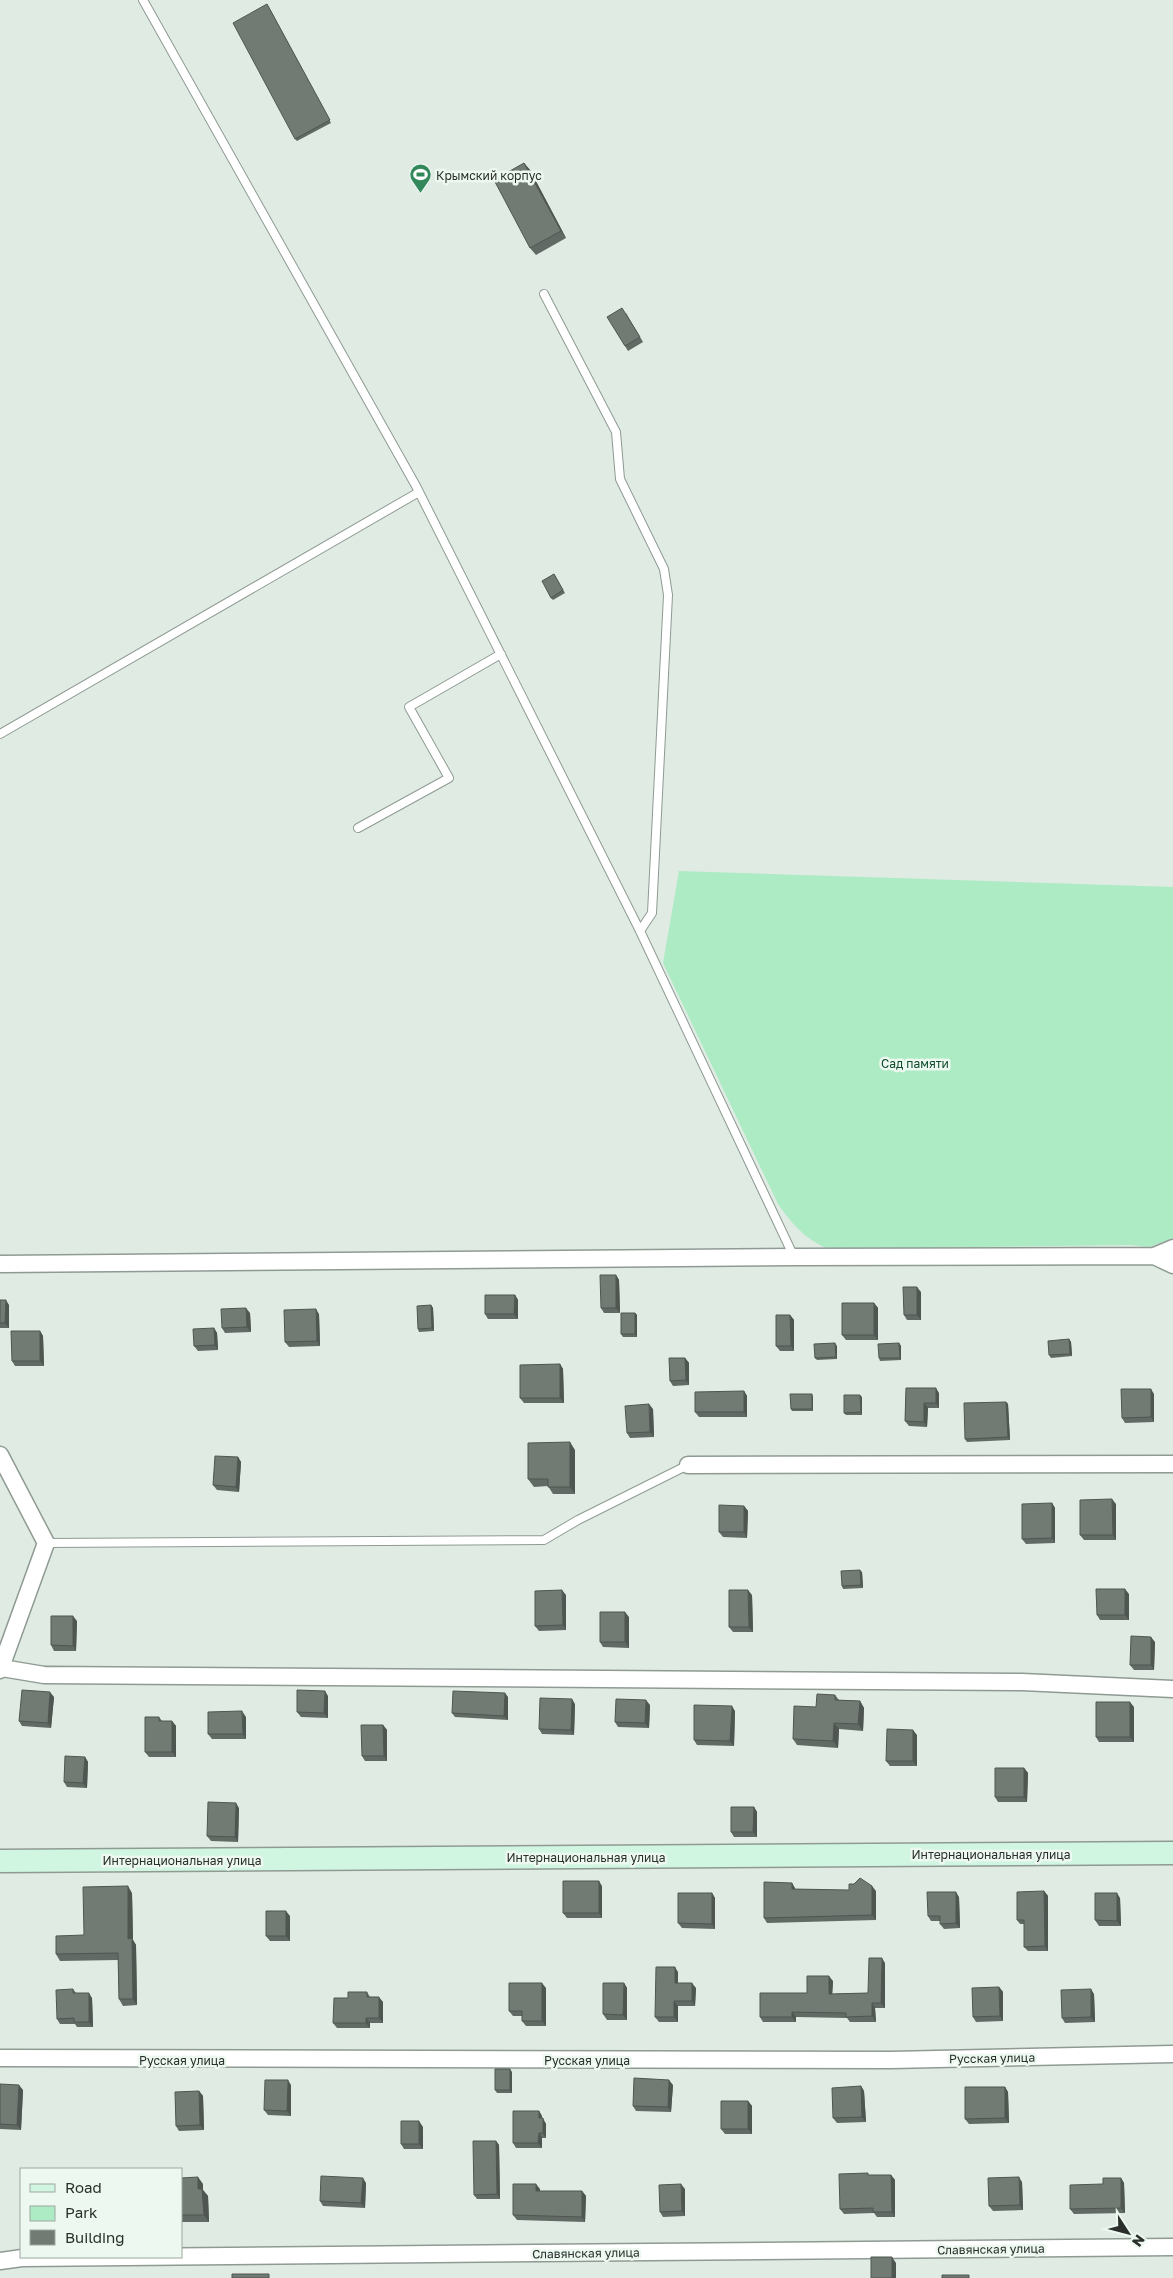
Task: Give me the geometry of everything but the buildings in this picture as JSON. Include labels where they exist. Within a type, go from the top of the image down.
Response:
[{"type":"street","points":[[0,1264],[1154,1256],[1173,1248]]},
{"type":"street","points":[[1154,1256],[1173,1265]]},
{"type":"street","points":[[0,1455],[46,1543],[1,1669],[44,1675],[1012,1682],[1173,1688]]},
{"type":"street","points":[[688,1465],[1173,1464]]},
{"type":"street","name":"Интернациональная улица","points":[[0,1861],[1173,1853]]},
{"type":"street","name":"Русская улица","points":[[0,2058],[891,2060],[1173,2054]]},
{"type":"street","name":"Славянская улица","points":[[182,2256],[1173,2247]]},
{"type":"street","name":"Славянская улица","points":[[0,2261],[22,2258]]},
{"type":"lane","points":[[143,0],[419,492],[640,931],[794,1257]]},
{"type":"lane","points":[[544,294],[616,432],[620,479],[664,569],[666,578],[668,596],[652,913],[640,931]]},
{"type":"lane","points":[[0,734],[419,492]]},
{"type":"lane","points":[[358,828],[448,778],[409,706],[501,654]]},
{"type":"lane","points":[[46,1543],[544,1540],[578,1520],[688,1465]]},
{"type":"green space","name":"Сад памяти","points":[[679,871],[1173,887],[1173,1238],[1149,1247],[1131,1245],[828,1249],[812,1241],[788,1218],[778,1204],[663,963]]},
{"type":"place","name":"Крымский корпус","points":[[420,194]]}]
